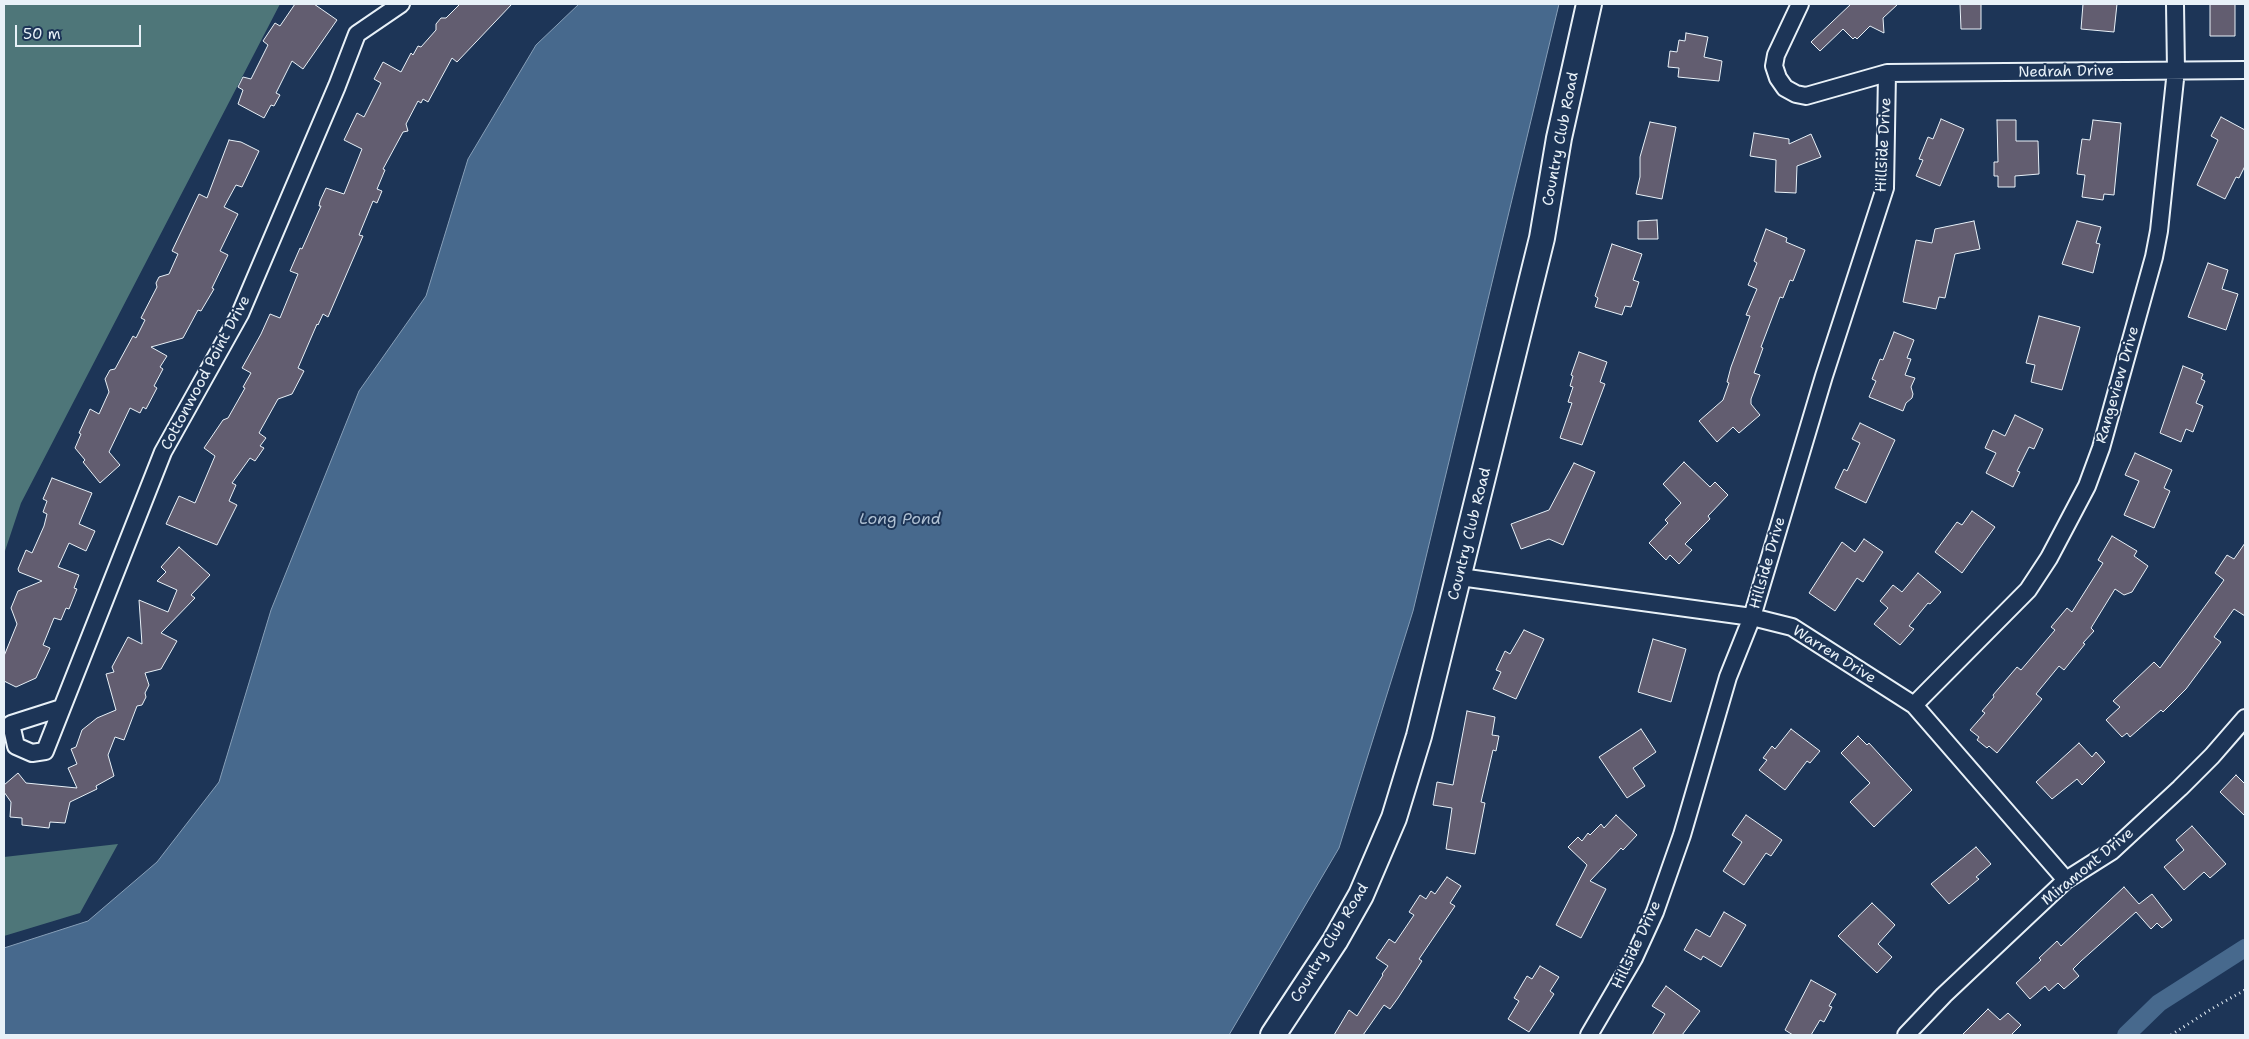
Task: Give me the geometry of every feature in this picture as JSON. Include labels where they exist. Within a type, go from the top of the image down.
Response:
[{"type":"street","name":"Cottonwood Point Drive","points":[[61,708],[93,632],[163,452],[240,314],[357,34],[401,4]]},
{"type":"street","name":"Country Club Road","points":[[1273,1035],[1334,941],[1361,895],[1394,818],[1419,736],[1460,577],[1542,238],[1559,138],[1589,4]]},
{"type":"street","name":"Nedrah Drive","points":[[1800,4],[1776,55],[1774,66],[1778,78],[1785,88],[1796,94],[1806,96],[1886,73],[2245,70]]},
{"type":"street","name":"Rangeview Drive","points":[[1914,705],[2028,590],[2053,551],[2087,486],[2101,448],[2154,257],[2176,70],[2175,4]]},
{"type":"street","name":"Hillside Drive","points":[[1589,1035],[1634,958],[1655,912],[1682,835],[1728,677],[1752,617],[1824,376],[1885,188],[1886,73]]},
{"type":"street","name":"Warren Drive","points":[[1460,577],[1752,617],[1792,627],[1914,705],[2066,880]]},
{"type":"street","name":"Miramont Drive","points":[[1906,1035],[1944,995],[2066,880],[2112,851],[2199,769],[2245,718]]},
{"type":"path","points":[[2171,1035],[2245,990]]},
{"type":"green space","points":[[4,4],[280,4],[21,503],[4,554]]},
{"type":"green space","points":[[118,844],[80,913],[4,936],[4,857]]},
{"type":"water","name":"Long Pond","points":[[579,4],[1559,4],[1413,611],[1339,848],[1229,1035],[4,1035],[4,948],[88,921],[157,862],[219,782],[271,610],[359,391],[426,296],[468,159],[536,45]]},
{"type":"building","points":[[295,4],[314,4],[337,20],[303,69],[292,61],[276,93],[280,95],[274,106],[271,105],[264,118],[238,104],[243,90],[238,87],[243,77],[251,79],[268,45],[263,41],[275,23],[280,26]]},
{"type":"building","points":[[460,4],[512,4],[457,62],[452,58],[428,102],[423,99],[421,103],[418,101],[406,124],[408,131],[403,132],[383,169],[385,170],[377,189],[382,191],[377,203],[373,201],[359,235],[363,236],[328,317],[323,314],[317,324],[298,368],[304,371],[292,394],[278,399],[259,433],[266,438],[260,446],[264,448],[255,461],[250,458],[232,483],[236,485],[229,501],[237,505],[217,545],[166,524],[179,496],[195,503],[215,456],[204,448],[223,420],[228,418],[245,388],[243,387],[251,373],[242,368],[270,314],[280,318],[298,274],[290,271],[321,206],[319,206],[320,201],[326,188],[344,194],[362,149],[344,140],[357,113],[364,117],[381,83],[374,79],[383,62],[401,72],[411,53],[413,55],[418,46],[421,47],[436,30],[436,24],[441,18],[446,18]]},
{"type":"building","points":[[1851,4],[1898,4],[1883,18],[1884,33],[1870,26],[1857,39],[1855,37],[1853,39],[1843,29],[1820,51],[1811,42]]},
{"type":"building","points":[[1960,4],[1981,4],[1981,29],[1961,29]]},
{"type":"building","points":[[2083,4],[2117,4],[2114,32],[2081,29]]},
{"type":"building","points":[[2210,4],[2235,4],[2235,36],[2210,36]]},
{"type":"building","points":[[1686,33],[1708,37],[1704,57],[1722,61],[1719,81],[1678,77],[1679,68],[1668,67],[1670,51],[1677,52],[1679,40],[1685,41]]},
{"type":"building","points":[[2221,117],[2245,130],[2245,166],[2239,178],[2236,177],[2225,199],[2197,185],[2218,140],[2211,136]]},
{"type":"building","points":[[1941,119],[1964,129],[1940,186],[1916,176],[1923,160],[1919,159],[1928,137],[1933,139]]},
{"type":"building","points":[[1997,120],[2016,120],[2016,141],[2038,141],[2039,174],[2015,176],[2015,187],[1998,187],[1998,176],[1994,176],[1994,162],[1998,162]]},
{"type":"building","points":[[2093,120],[2121,123],[2114,195],[2104,194],[2103,200],[2082,197],[2085,175],[2077,174],[2082,139],[2090,140]]},
{"type":"building","points":[[1650,122],[1676,127],[1662,199],[1636,194],[1640,177],[1640,157]]},
{"type":"building","points":[[1754,133],[1789,139],[1789,144],[1811,134],[1821,157],[1797,166],[1796,193],[1775,192],[1776,160],[1750,156]]},
{"type":"building","points":[[229,140],[241,142],[259,151],[242,187],[236,185],[224,207],[238,214],[220,251],[228,255],[212,288],[214,289],[201,311],[198,310],[183,338],[151,347],[167,356],[160,367],[163,369],[154,386],[157,388],[146,409],[143,407],[140,413],[130,408],[109,452],[120,465],[100,483],[83,462],[85,460],[75,448],[81,434],[79,433],[90,409],[99,414],[109,392],[105,379],[110,370],[115,369],[133,336],[136,338],[145,320],[141,318],[157,287],[156,283],[159,277],[169,274],[178,254],[172,251],[199,194],[207,198]]},
{"type":"building","points":[[1657,220],[1658,239],[1638,239],[1638,221]]},
{"type":"building","points":[[1974,221],[1980,249],[1955,254],[1945,298],[1939,297],[1936,309],[1903,302],[1916,240],[1932,243],[1935,229]]},
{"type":"building","points":[[2077,221],[2101,227],[2096,243],[2100,244],[2093,273],[2062,264]]},
{"type":"building","points":[[1766,229],[1787,238],[1786,242],[1805,250],[1793,281],[1790,280],[1783,298],[1780,297],[1761,347],[1763,348],[1754,373],[1760,375],[1751,399],[1751,404],[1760,415],[1739,433],[1733,427],[1717,442],[1699,421],[1723,400],[1729,383],[1727,382],[1731,367],[1750,316],[1746,315],[1757,289],[1748,285],[1757,263],[1754,261]]},
{"type":"building","points":[[1612,244],[1642,254],[1633,280],[1639,282],[1631,307],[1625,306],[1622,315],[1595,307],[1598,298],[1595,296]]},
{"type":"building","points":[[2208,263],[2228,270],[2222,289],[2238,294],[2226,330],[2188,317]]},
{"type":"building","points":[[2039,316],[2080,327],[2062,390],[2031,382],[2035,365],[2026,363]]},
{"type":"building","points":[[1894,332],[1914,340],[1907,358],[1911,359],[1905,375],[1915,378],[1911,387],[1913,394],[1903,411],[1869,397],[1876,381],[1872,379],[1880,359],[1883,360]]},
{"type":"building","points":[[1579,352],[1607,362],[1600,382],[1605,384],[1582,445],[1560,438],[1572,403],[1568,402],[1573,387],[1570,386],[1573,376],[1571,375]]},
{"type":"building","points":[[2183,366],[2203,374],[2201,379],[2205,381],[2196,403],[2203,406],[2193,432],[2186,429],[2181,442],[2160,433]]},
{"type":"building","points":[[2015,415],[2043,429],[2034,449],[2029,447],[2017,471],[2020,472],[2013,487],[1986,473],[1996,453],[1985,448],[1993,430],[2005,436]]},
{"type":"building","points":[[1860,423],[1895,440],[1866,503],[1835,488],[1844,469],[1847,471],[1860,443],[1852,439]]},
{"type":"building","points":[[2135,453],[2172,470],[2164,488],[2170,491],[2154,528],[2124,515],[2139,481],[2125,475]]},
{"type":"building","points":[[1684,462],[1710,487],[1715,482],[1728,495],[1708,516],[1710,519],[1685,544],[1692,550],[1679,564],[1670,555],[1666,560],[1649,543],[1668,523],[1665,520],[1681,503],[1663,484]]},
{"type":"building","points":[[1574,463],[1595,472],[1563,545],[1549,539],[1521,549],[1511,524],[1549,510]]},
{"type":"building","points":[[52,478],[92,493],[79,524],[95,531],[86,551],[69,543],[58,567],[79,575],[74,588],[77,589],[69,609],[66,608],[61,620],[54,618],[43,645],[50,648],[36,678],[16,687],[4,681],[4,656],[17,624],[11,608],[18,591],[42,581],[19,572],[18,569],[26,550],[32,553],[44,526],[47,514],[43,512],[47,501],[43,499]]},
{"type":"building","points":[[1972,511],[1995,527],[1962,573],[1935,552],[1957,522],[1962,525]]},
{"type":"building","points":[[2112,536],[2137,551],[2134,556],[2148,566],[2132,592],[2124,595],[2115,589],[2091,628],[2094,631],[2083,643],[2085,644],[2064,670],[2059,666],[2036,694],[2042,699],[1997,753],[1989,746],[1987,748],[1977,740],[1979,737],[1970,730],[1985,713],[1982,711],[1994,697],[1993,695],[2017,667],[2021,670],[2055,630],[2051,627],[2067,608],[2072,612],[2103,563],[2098,560]]},
{"type":"building","points":[[1864,539],[1883,552],[1863,582],[1857,578],[1835,611],[1809,593],[1842,542],[1855,552]]},
{"type":"building","points":[[2245,543],[2245,616],[2234,609],[2214,637],[2221,642],[2186,689],[2163,712],[2161,710],[2130,737],[2127,733],[2122,737],[2106,720],[2120,707],[2113,701],[2154,662],[2160,668],[2224,580],[2215,573],[2227,555],[2234,559]]},
{"type":"building","points":[[179,547],[210,575],[191,595],[195,598],[161,633],[177,641],[161,669],[145,673],[149,685],[145,693],[146,697],[142,705],[137,706],[124,740],[115,737],[108,755],[114,776],[96,786],[97,789],[70,802],[65,823],[50,822],[49,828],[22,825],[22,818],[10,817],[11,802],[4,792],[4,785],[18,773],[26,783],[77,788],[68,768],[77,764],[71,749],[76,747],[82,730],[97,718],[116,710],[106,674],[114,672],[112,667],[128,637],[142,644],[139,600],[168,612],[177,590],[157,581],[166,572],[161,567]]},
{"type":"building","points":[[1918,573],[1941,592],[1930,604],[1928,603],[1909,626],[1914,629],[1900,645],[1874,624],[1888,608],[1880,601],[1893,585],[1902,592]]},
{"type":"building","points":[[1524,630],[1544,639],[1516,699],[1493,689],[1501,672],[1496,670],[1505,651],[1510,654]]},
{"type":"building","points":[[1653,639],[1686,649],[1671,702],[1638,692]]},
{"type":"building","points":[[1467,711],[1495,717],[1492,735],[1499,736],[1496,751],[1493,750],[1481,802],[1485,803],[1475,854],[1446,849],[1452,808],[1433,805],[1437,782],[1453,785]]},
{"type":"building","points":[[1641,729],[1656,752],[1633,768],[1645,786],[1627,798],[1599,757]]},
{"type":"building","points":[[1791,729],[1820,751],[1810,763],[1807,761],[1785,790],[1759,770],[1767,760],[1763,758],[1772,746],[1775,749]]},
{"type":"building","points":[[1858,736],[1867,745],[1869,743],[1912,790],[1874,827],[1850,802],[1870,783],[1841,753]]},
{"type":"building","points":[[2079,743],[2092,757],[2096,752],[2105,762],[2082,785],[2077,779],[2052,799],[2036,782]]},
{"type":"building","points":[[2236,775],[2245,784],[2245,816],[2220,792]]},
{"type":"building","points":[[1616,815],[1637,835],[1623,850],[1621,848],[1590,881],[1606,889],[1581,938],[1556,925],[1587,865],[1568,847],[1578,837],[1582,841],[1588,833],[1590,835],[1601,824],[1604,828]]},
{"type":"building","points":[[1746,815],[1782,840],[1771,856],[1766,853],[1744,885],[1723,871],[1742,842],[1732,835]]},
{"type":"building","points":[[2192,826],[2226,864],[2210,878],[2204,872],[2184,890],[2164,867],[2184,850],[2176,840]]},
{"type":"building","points":[[1976,847],[1991,864],[1976,877],[1979,879],[1949,904],[1931,884]]},
{"type":"building","points":[[1447,877],[1461,886],[1450,903],[1455,906],[1419,959],[1422,961],[1398,998],[1390,1009],[1384,1005],[1363,1035],[1334,1035],[1349,1010],[1357,1016],[1383,975],[1388,966],[1376,958],[1389,939],[1395,943],[1414,915],[1409,912],[1420,895],[1426,899],[1431,891],[1435,894]]},
{"type":"building","points":[[2124,887],[2139,904],[2152,894],[2172,920],[2162,928],[2157,923],[2151,929],[2136,912],[2073,969],[2079,976],[2064,989],[2058,983],[2049,991],[2045,986],[2030,999],[2016,983],[2041,960],[2039,958],[2057,941],[2061,946]]},
{"type":"building","points":[[1872,903],[1895,925],[1878,944],[1892,957],[1877,973],[1838,936]]},
{"type":"building","points":[[1724,912],[1746,925],[1721,967],[1703,956],[1701,960],[1684,950],[1696,929],[1710,937]]},
{"type":"building","points":[[1540,966],[1559,977],[1550,991],[1554,994],[1529,1032],[1508,1019],[1519,1001],[1514,998],[1527,976],[1532,979]]},
{"type":"building","points":[[1811,980],[1836,994],[1829,1006],[1832,1007],[1824,1022],[1820,1020],[1811,1035],[1793,1035],[1785,1030]]},
{"type":"building","points":[[1666,986],[1700,1011],[1682,1035],[1652,1035],[1665,1014],[1652,1006]]},
{"type":"building","points":[[1988,1009],[2000,1020],[2008,1013],[2021,1025],[2011,1035],[1962,1035]]},
{"type":"waterway","points":[[2126,1035],[2159,1003],[2245,948]]}]
